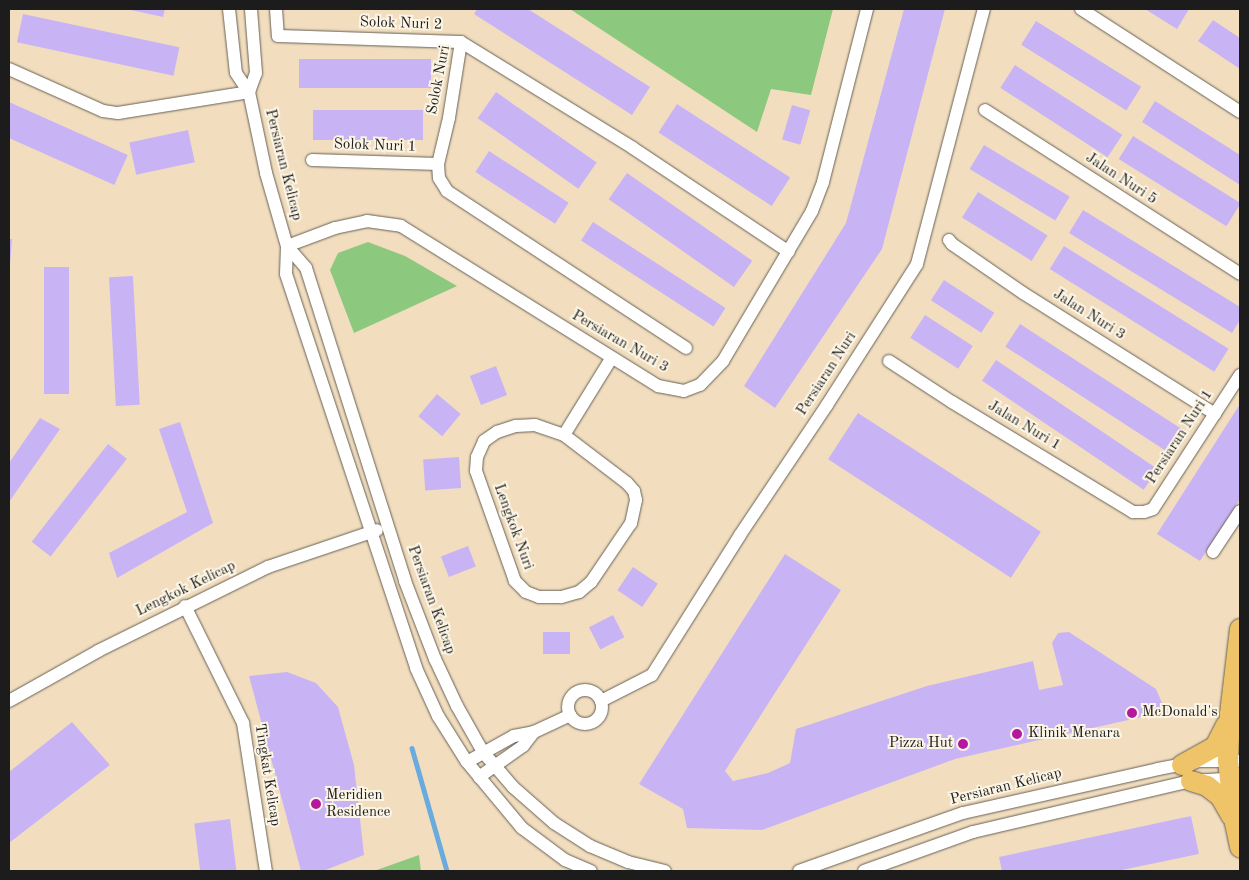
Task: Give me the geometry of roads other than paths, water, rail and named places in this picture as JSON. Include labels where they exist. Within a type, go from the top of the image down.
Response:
[{"type":"main road","points":[[1240,629],[1230,714],[1235,770],[1235,823],[1240,847]]},
{"type":"main road","points":[[1230,714],[1215,747],[1186,773],[1220,796],[1235,823]]},
{"type":"street","name":"Persiaran Kelicap","points":[[229,9],[236,72],[249,92],[266,172],[287,246],[286,274],[416,668],[438,716],[467,762],[522,828],[565,860],[591,871]]},
{"type":"street","name":"Persiaran Kelicap","points":[[249,92],[256,72],[250,9]]},
{"type":"street","name":"Solok Nuri 2","points":[[276,9],[278,36],[461,42]]},
{"type":"street","name":"Persiaran Nuri 3","points":[[287,246],[335,228],[367,221],[400,226],[611,359],[658,386],[684,391],[700,385],[723,361],[750,313],[790,252],[812,211],[822,182],[867,9]]},
{"type":"street","name":"Persiaran Nuri","points":[[601,701],[652,674],[740,534],[827,405],[917,264],[984,9]]},
{"type":"street","points":[[1081,9],[1240,112]]},
{"type":"street","name":"Solok Nuri","points":[[438,164],[449,118],[461,42],[632,148],[790,252]]},
{"type":"street","points":[[9,69],[104,111],[118,113],[249,92]]},
{"type":"street","name":"Jalan Nuri 5","points":[[985,110],[1240,274]]},
{"type":"street","name":"Solok Nuri 1","points":[[312,160],[438,164]]},
{"type":"street","points":[[438,164],[439,178],[448,191],[686,348]]},
{"type":"street","name":"Jalan Nuri 3","points":[[949,240],[952,244],[1023,293],[1215,414]]},
{"type":"street","name":"Persiaran Kelicap","points":[[287,246],[306,268],[405,581],[435,659],[456,706],[483,752],[513,788],[547,817],[590,846],[628,862],[665,871]]},
{"type":"street","points":[[564,434],[611,359]]},
{"type":"street","name":"Jalan Nuri 1","points":[[890,361],[952,402],[1134,512],[1144,512]]},
{"type":"street","name":"Persiaran Nuri 1","points":[[1144,512],[1153,509],[1240,376]]},
{"type":"street","name":"Lengkok Nuri","points":[[535,425],[564,434],[627,483],[634,491],[636,511],[631,523],[591,582],[580,592],[561,597],[539,597],[526,592],[515,581],[476,471],[476,457],[484,441],[497,432],[516,426],[535,425]]},
{"type":"street","points":[[1213,552],[1240,511]]},
{"type":"street","name":"Lengkok Kelicap","points":[[9,701],[98,651],[185,606],[268,567],[388,527]]},
{"type":"street","name":"Tingkat Kelicap","points":[[185,606],[243,723],[266,871]]},
{"type":"street","points":[[581,690],[593,692],[601,701],[602,711],[592,722],[578,722],[570,715],[568,709],[571,697],[581,690]]},
{"type":"street","points":[[467,762],[514,736],[534,732],[570,715]]},
{"type":"street","points":[[479,778],[523,746],[534,732]]},
{"type":"street","name":"Persiaran Kelicap","points":[[799,871],[963,813],[1186,773],[1235,770]]},
{"type":"street","name":"Persiaran Kelicap","points":[[864,871],[973,832],[1186,773],[1235,770]]},
{"type":"waterway","points":[[412,748],[447,871]]},
{"type":"place","name":"McDonald's","points":[[1132,713]]},
{"type":"place","name":"Klinik Menara","points":[[1017,734]]},
{"type":"place","name":"Pizza Hut","points":[[963,744]]},
{"type":"place","name":"Meridien Residence","points":[[316,804]]}]
